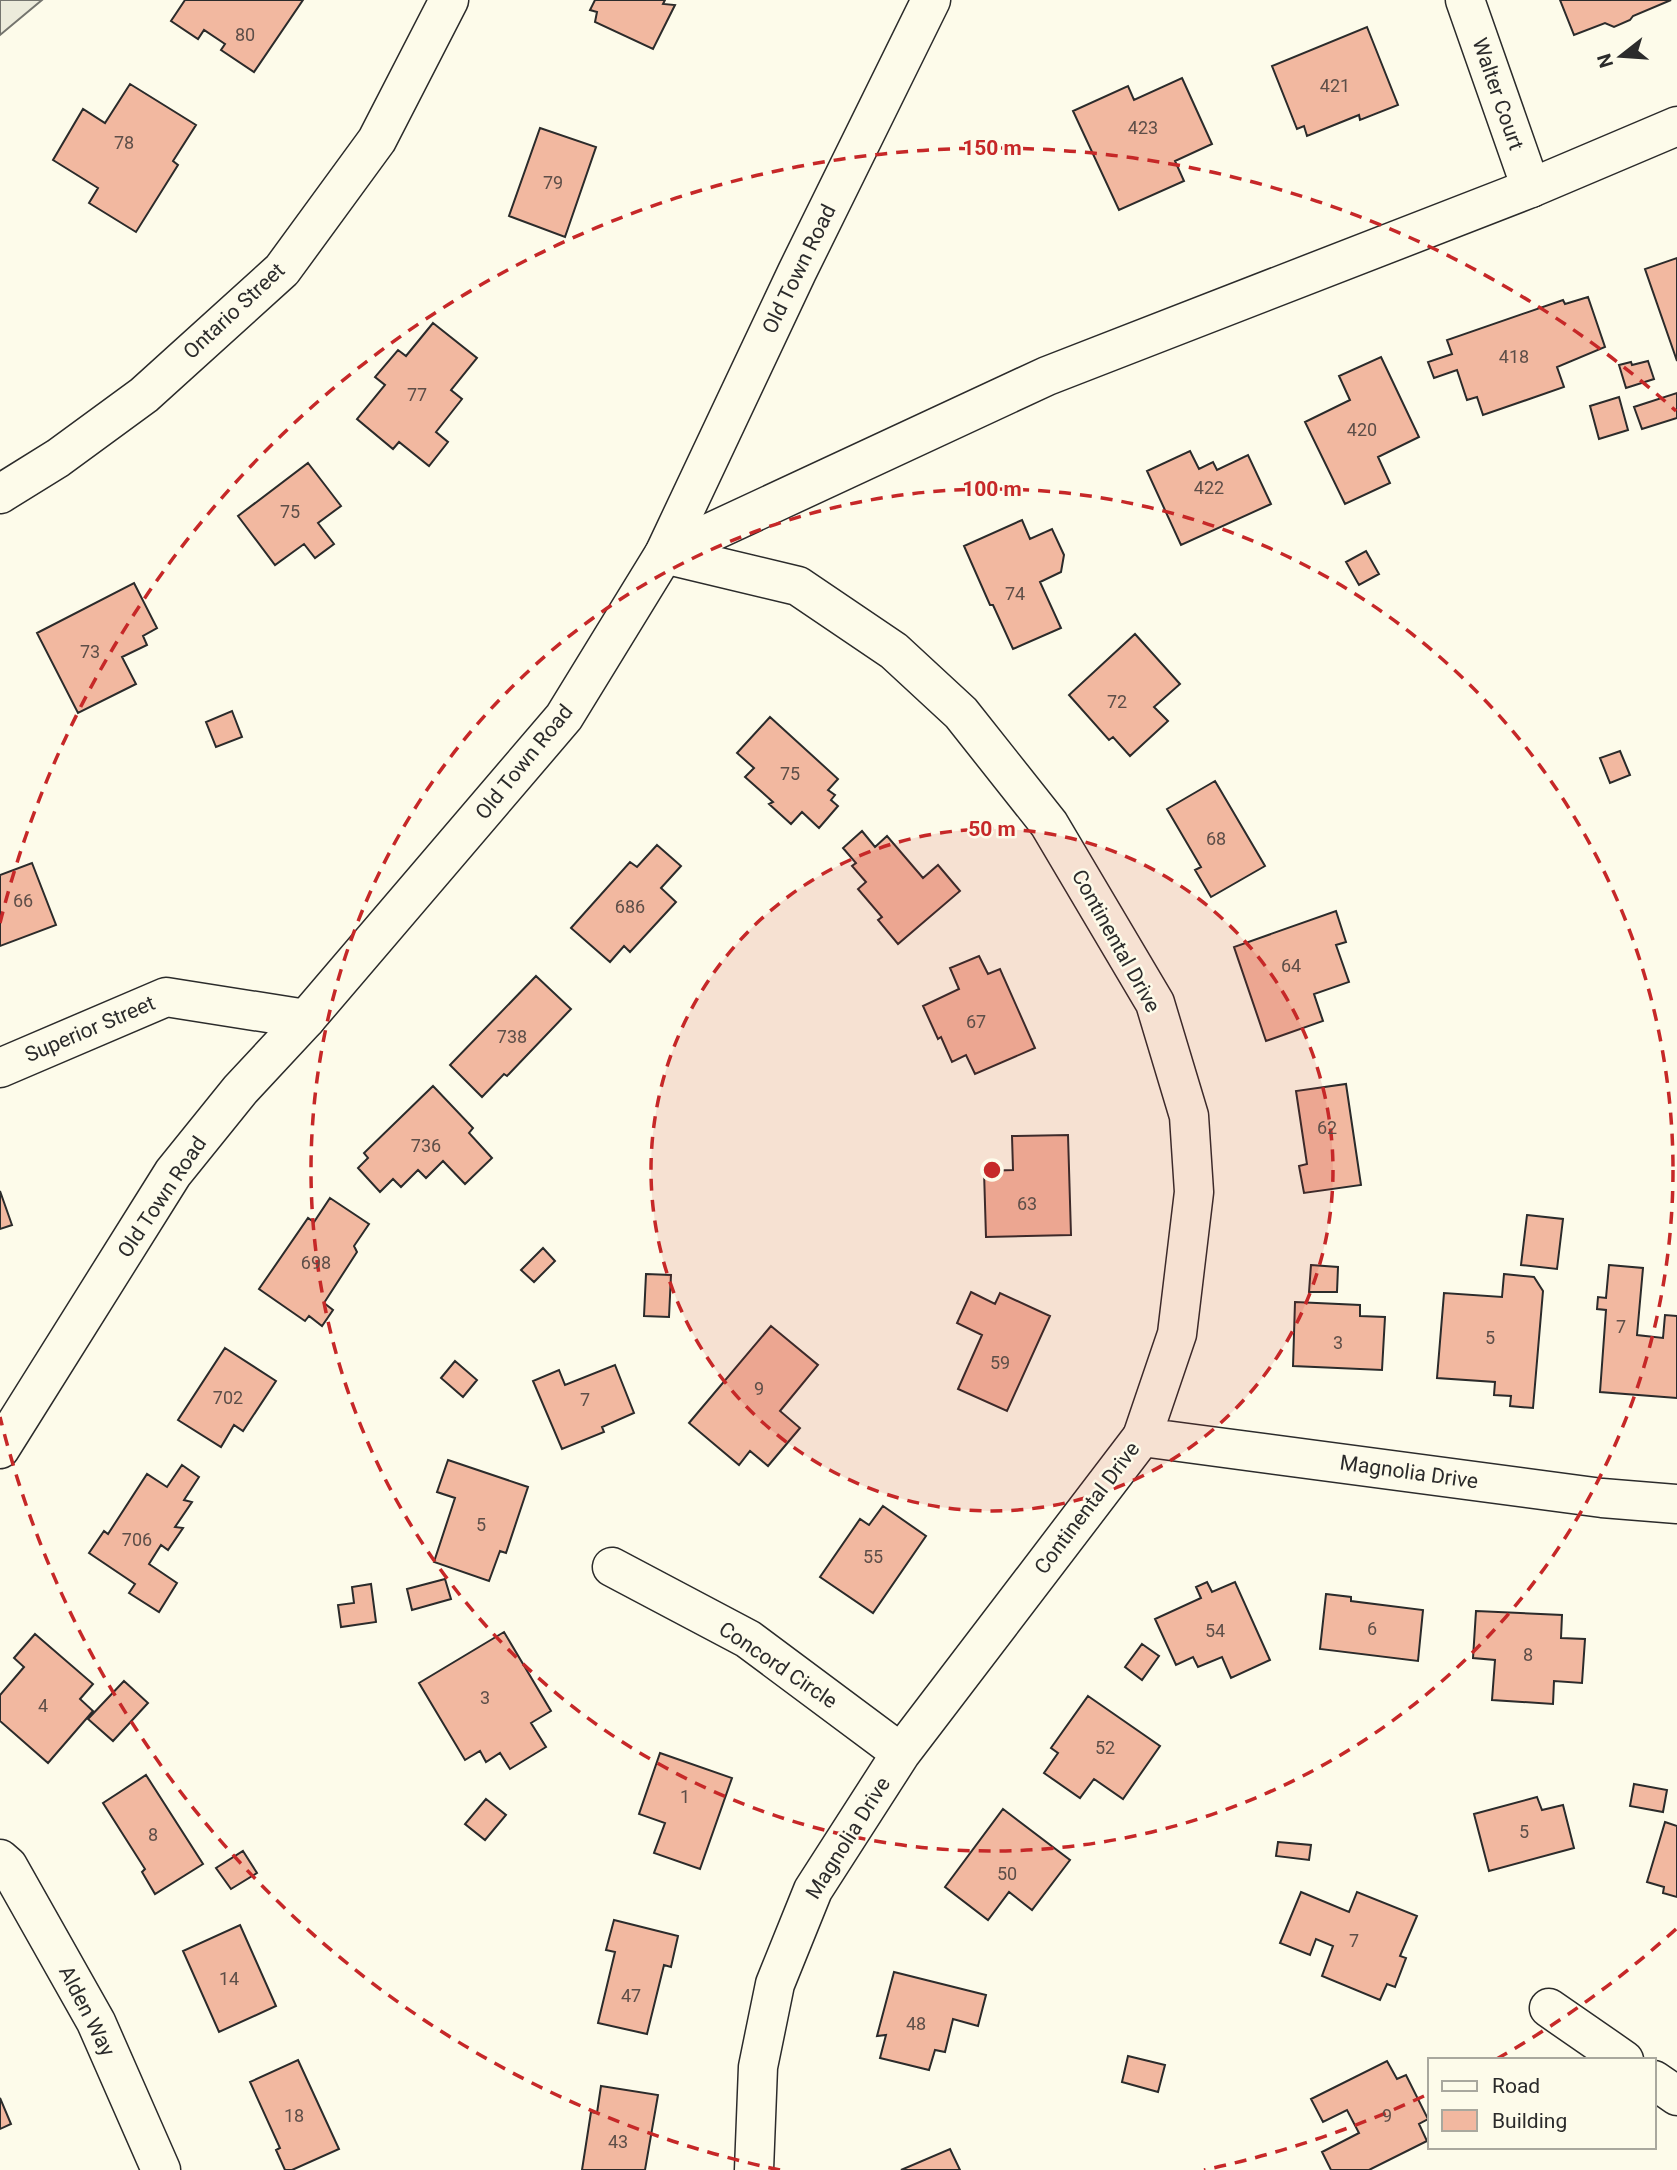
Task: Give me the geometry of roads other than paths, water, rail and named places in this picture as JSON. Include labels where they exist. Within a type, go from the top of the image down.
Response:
[{"type":"street","name":"Ontario Street","points":[[0,494],[58,458],[144,395],[282,270],[377,140],[449,0]]},
{"type":"street","name":"Old Town Road","points":[[0,1449],[173,1173],[240,1090],[306,1019],[564,717],[664,554],[797,272],[931,0]]},
{"type":"street","name":"Walter Court","points":[[1465,0],[1531,188]]},
{"type":"street","points":[[664,554],[1047,376],[1531,188],[1677,126]]},
{"type":"street","name":"Continental Drive","points":[[664,554],[798,586],[903,660],[961,713],[1049,824],[1155,1003],[1189,1116],[1194,1192],[1177,1334],[1142,1437],[901,1753]]},
{"type":"street","name":"Superior Street","points":[[0,1068],[166,997],[306,1019]]},
{"type":"street","name":"Magnolia Drive","points":[[1142,1437],[1602,1498],[1677,1504]]},
{"type":"street","name":"Concord Circle","points":[[612,1567],[748,1639],[901,1753]]},
{"type":"street","name":"Magnolia Drive","points":[[754,2170],[758,2067],[775,1984],[813,1890],[901,1753]]},
{"type":"street","name":"Alden Way","points":[[0,1859],[8,1866],[96,2022],[161,2170]]},
{"type":"street","points":[[1549,2008],[1621,2058]]},
{"type":"street","points":[[1656,2081],[1677,2096]]}]
